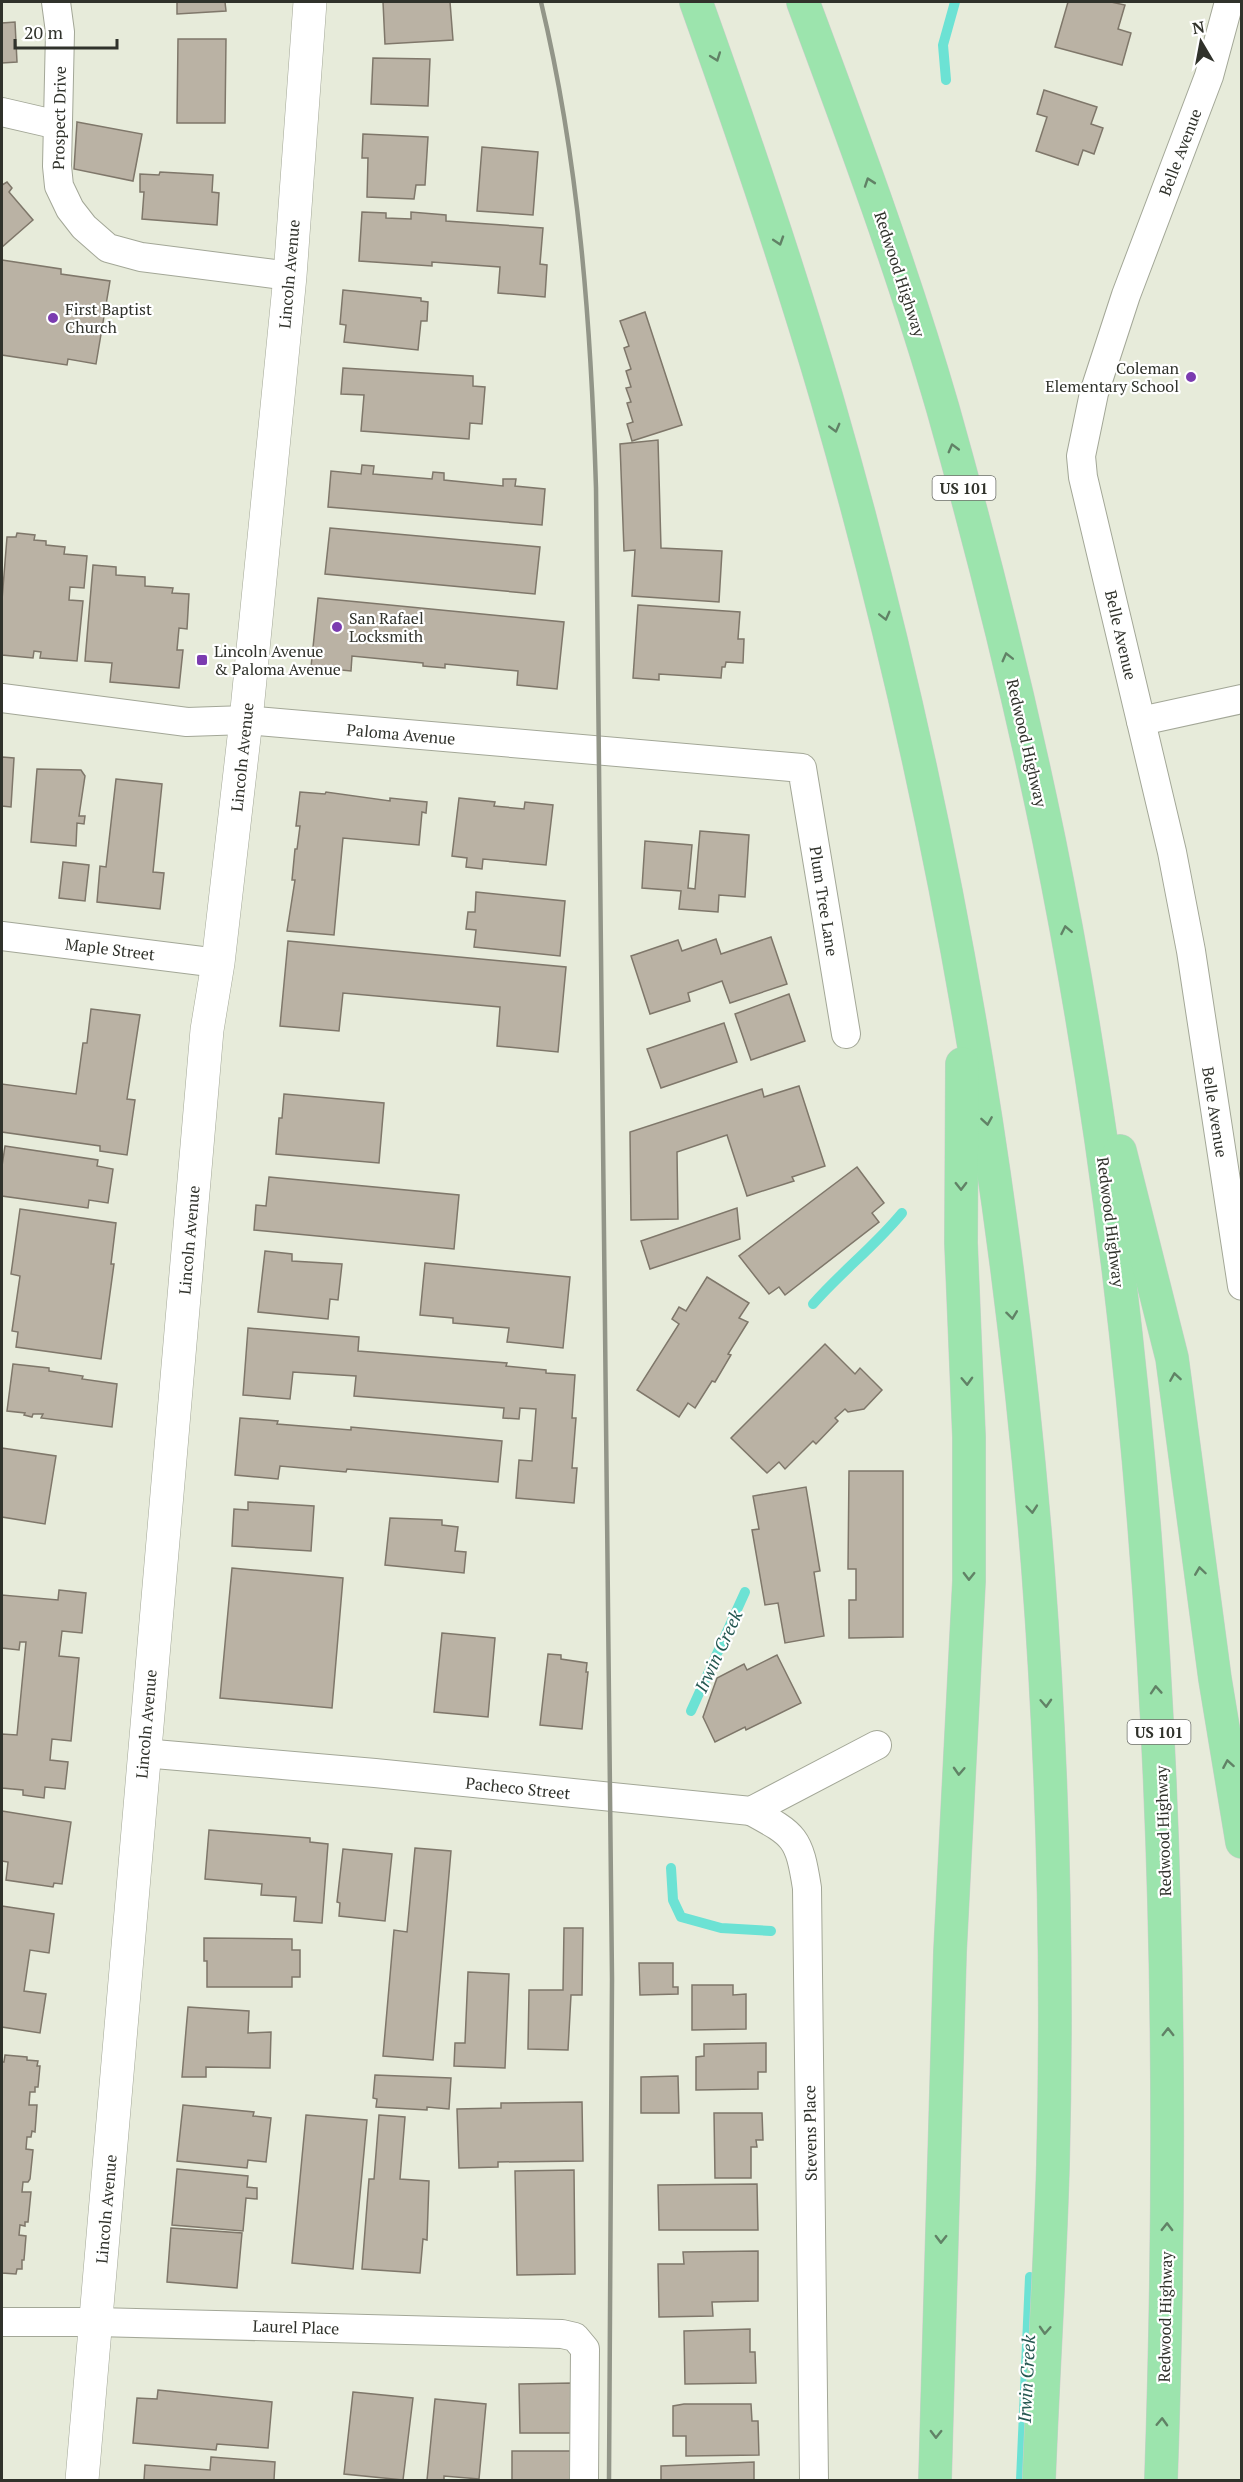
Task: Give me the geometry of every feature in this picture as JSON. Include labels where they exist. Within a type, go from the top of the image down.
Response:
[{"type":"highway","points":[[696,2],[785,258],[858,510],[934,833],[988,1127],[1025,1424],[1039,1584],[1048,1743],[1054,1996],[1053,2156],[1039,2481]]},
{"type":"highway","name":"Redwood Highway","points":[[803,2],[897,263],[942,406],[981,548],[1049,840],[1100,1135],[1135,1422],[1159,1729],[1168,2029],[1168,2191],[1161,2481]]},
{"type":"highway","points":[[935,2481],[950,1952],[969,1581],[969,1437],[960,1185],[963,981]]},
{"type":"highway","points":[[1076,987],[1172,1358],[1215,1679],[1242,1842]]},
{"type":"main road","name":"Lincoln Avenue","points":[[82,2481],[207,1030],[218,963],[246,720],[290,276],[310,2]]},
{"type":"street","name":"Prospect Drive","points":[[56,2],[60,32],[57,166],[59,186],[70,208],[84,227],[108,248],[141,257],[290,276]]},
{"type":"street","name":"Belle Avenue","points":[[1228,2],[1209,76],[1122,306],[1094,393],[1082,456],[1083,477],[1172,852],[1191,951],[1242,1286]]},
{"type":"street","points":[[2,112],[58,125]]},
{"type":"street","name":"Paloma Avenue","points":[[2,699],[187,722],[246,720],[802,768]]},
{"type":"street","points":[[1141,721],[1242,699]]},
{"type":"street","name":"Plum Tree Lane","points":[[802,768],[846,1034]]},
{"type":"street","name":"Maple Street","points":[[2,936],[218,963]]},
{"type":"street","points":[[751,1811],[877,1745]]},
{"type":"street","name":"Pacheco Street","points":[[143,1754],[375,1773],[751,1811]]},
{"type":"street","name":"Stevens Place","points":[[751,1811],[786,1830],[802,1854],[807,1888],[814,2481]]},
{"type":"street","name":"Laurel Place","points":[[2,2322],[96,2322],[561,2334],[575,2337],[585,2349],[584,2481]]},
{"type":"building","points":[[177,2],[225,2],[226,11],[177,14]]},
{"type":"building","points":[[383,2],[450,2],[453,40],[385,44]]},
{"type":"building","points":[[1068,2],[1111,2],[1125,5],[1118,29],[1131,33],[1122,65],[1055,47]]},
{"type":"building","points":[[15,22],[17,62],[2,63],[2,23]]},
{"type":"building","points":[[178,39],[226,39],[225,123],[177,123]]},
{"type":"building","points":[[373,58],[430,59],[428,106],[371,104]]},
{"type":"building","points":[[1044,90],[1097,107],[1091,124],[1103,128],[1094,154],[1083,150],[1078,165],[1036,151],[1047,117],[1037,114]]},
{"type":"building","points":[[77,122],[142,134],[133,181],[74,169]]},
{"type":"building","points":[[363,134],[428,137],[425,185],[416,185],[414,199],[367,197],[368,158],[362,158]]},
{"type":"building","points":[[482,147],[538,152],[533,215],[477,211]]},
{"type":"building","points":[[160,172],[213,175],[212,192],[219,193],[217,225],[142,219],[144,192],[140,192],[140,174],[159,175]]},
{"type":"building","points":[[7,182],[12,188],[9,192],[33,220],[2,247],[2,185]]},
{"type":"building","points":[[362,212],[386,213],[386,218],[411,219],[411,212],[446,215],[446,221],[543,228],[540,264],[547,265],[545,297],[498,293],[500,267],[432,262],[432,266],[359,261]]},
{"type":"building","name":"First Baptist Church","points":[[2,260],[61,269],[61,274],[110,281],[96,364],[68,359],[67,365],[2,355]]},
{"type":"building","points":[[343,290],[421,298],[421,301],[428,302],[427,321],[421,321],[418,350],[344,342],[346,325],[340,324]]},
{"type":"building","points":[[645,312],[682,425],[632,441],[627,424],[633,422],[627,403],[631,402],[626,388],[631,387],[626,371],[631,369],[624,348],[629,346],[620,321]]},
{"type":"building","points":[[343,368],[473,376],[473,386],[485,387],[482,424],[470,423],[469,439],[361,431],[364,395],[341,394]]},
{"type":"building","points":[[658,440],[661,548],[722,551],[719,602],[632,596],[635,550],[624,551],[620,444]]},
{"type":"building","points":[[362,465],[374,466],[373,474],[432,479],[433,472],[444,473],[444,480],[503,486],[503,479],[516,479],[515,486],[545,489],[542,525],[328,507],[331,471],[361,474]]},
{"type":"building","points":[[330,528],[540,547],[535,594],[325,574]]},
{"type":"building","points":[[17,533],[35,535],[34,540],[46,541],[46,545],[65,547],[64,554],[87,556],[84,588],[70,587],[69,600],[83,601],[77,661],[40,658],[41,652],[34,651],[33,658],[2,655],[2,600],[7,537],[16,537]]},
{"type":"building","points":[[93,565],[116,567],[116,575],[145,577],[145,586],[173,588],[172,593],[189,594],[187,629],[179,628],[177,650],[183,650],[179,688],[110,682],[112,663],[85,661]]},
{"type":"building","points":[[318,598],[564,622],[557,689],[517,685],[518,671],[445,664],[445,668],[423,666],[423,663],[352,656],[351,671],[311,667]]},
{"type":"building","points":[[638,605],[740,612],[738,639],[744,639],[743,663],[726,662],[725,667],[722,667],[721,678],[659,674],[659,680],[633,678]]},
{"type":"building","points":[[2,757],[14,758],[11,807],[2,806]]},
{"type":"building","points":[[37,769],[81,770],[85,776],[79,816],[85,816],[84,824],[77,823],[76,846],[31,842]]},
{"type":"building","points":[[116,779],[162,784],[153,872],[164,873],[160,909],[97,902],[100,866],[106,867]]},
{"type":"building","points":[[300,792],[325,794],[326,792],[390,801],[390,798],[427,802],[426,813],[422,812],[419,845],[343,838],[334,935],[287,931],[295,880],[292,880],[300,826],[296,826]]},
{"type":"building","points":[[459,798],[495,802],[494,806],[524,809],[525,802],[553,805],[546,865],[483,859],[482,869],[466,867],[467,858],[452,856]]},
{"type":"building","points":[[700,831],[749,835],[745,897],[719,895],[718,912],[679,909],[681,891],[642,888],[645,841],[692,845],[688,888],[695,889]]},
{"type":"building","points":[[63,862],[89,865],[85,901],[59,898]]},
{"type":"building","points":[[476,892],[565,901],[560,956],[474,947],[476,930],[466,929],[468,912],[475,912]]},
{"type":"building","points":[[771,937],[787,984],[730,1003],[722,981],[688,993],[690,1001],[650,1014],[631,956],[678,940],[682,951],[716,939],[721,954]]},
{"type":"building","points":[[288,941],[566,967],[558,1052],[497,1046],[500,1007],[343,993],[339,1031],[280,1026]]},
{"type":"building","points":[[789,994],[805,1041],[751,1060],[735,1014]]},
{"type":"building","points":[[91,1009],[140,1015],[127,1099],[135,1100],[127,1155],[100,1151],[100,1146],[2,1132],[2,1084],[76,1094],[83,1043],[87,1043]]},
{"type":"building","points":[[724,1023],[737,1062],[661,1088],[647,1049]]},
{"type":"building","points":[[799,1086],[825,1166],[792,1177],[794,1181],[747,1196],[727,1135],[677,1152],[678,1219],[631,1220],[630,1132],[762,1089],[764,1097]]},
{"type":"building","points":[[284,1094],[384,1103],[379,1163],[276,1154]]},
{"type":"building","points":[[5,1146],[98,1160],[97,1166],[113,1169],[108,1203],[89,1200],[88,1208],[2,1196]]},
{"type":"building","points":[[857,1167],[884,1203],[872,1213],[879,1222],[785,1295],[779,1287],[769,1294],[739,1256]]},
{"type":"building","points":[[269,1177],[459,1195],[454,1249],[254,1230],[256,1205],[266,1206]]},
{"type":"building","points":[[737,1208],[740,1239],[650,1269],[641,1241]]},
{"type":"building","points":[[20,1209],[116,1223],[111,1264],[114,1264],[101,1359],[16,1347],[18,1332],[12,1331],[20,1276],[11,1274]]},
{"type":"building","points":[[265,1251],[292,1254],[292,1261],[342,1264],[338,1300],[330,1299],[328,1319],[258,1312]]},
{"type":"building","points":[[425,1263],[570,1277],[563,1348],[507,1342],[509,1328],[453,1323],[453,1318],[420,1315]]},
{"type":"building","points":[[707,1277],[749,1303],[739,1318],[748,1322],[728,1354],[731,1355],[715,1382],[712,1381],[695,1408],[688,1403],[679,1417],[637,1390],[679,1324],[672,1319],[679,1307],[686,1311]]},
{"type":"building","points":[[248,1328],[359,1337],[358,1351],[507,1363],[506,1366],[575,1375],[572,1418],[576,1418],[572,1468],[577,1468],[574,1503],[516,1498],[519,1460],[532,1461],[536,1409],[520,1408],[519,1419],[503,1418],[504,1408],[354,1396],[356,1376],[293,1372],[290,1399],[243,1395]]},
{"type":"building","points":[[825,1344],[855,1374],[860,1368],[882,1390],[864,1409],[848,1412],[845,1409],[835,1418],[838,1421],[816,1444],[813,1441],[785,1469],[779,1462],[767,1473],[731,1438]]},
{"type":"building","points":[[13,1364],[49,1368],[49,1371],[83,1376],[82,1379],[117,1384],[112,1427],[41,1418],[43,1414],[33,1414],[32,1417],[24,1415],[25,1413],[7,1411]]},
{"type":"building","points":[[240,1418],[278,1421],[277,1424],[351,1430],[351,1427],[502,1441],[498,1482],[347,1469],[346,1472],[280,1466],[278,1479],[235,1475]]},
{"type":"building","points":[[2,1448],[56,1456],[45,1524],[2,1517]]},
{"type":"building","points":[[849,1471],[903,1471],[903,1637],[849,1638],[849,1600],[856,1600],[856,1569],[848,1569]]},
{"type":"building","points":[[806,1487],[820,1571],[814,1572],[824,1636],[785,1643],[778,1603],[765,1605],[752,1530],[759,1529],[753,1496]]},
{"type":"building","points":[[248,1502],[314,1506],[311,1551],[232,1546],[234,1509],[248,1510]]},
{"type":"building","points":[[390,1518],[442,1520],[442,1525],[458,1527],[455,1551],[466,1552],[464,1573],[385,1565]]},
{"type":"building","points":[[232,1568],[343,1578],[332,1708],[220,1698]]},
{"type":"building","points":[[59,1590],[86,1593],[82,1633],[62,1631],[59,1656],[79,1658],[71,1741],[52,1739],[50,1760],[68,1762],[65,1789],[45,1787],[44,1798],[23,1795],[23,1790],[2,1788],[2,1734],[17,1735],[26,1642],[20,1642],[19,1650],[2,1648],[2,1595],[58,1600]]},
{"type":"building","points":[[442,1633],[495,1638],[488,1717],[434,1712]]},
{"type":"building","points":[[548,1654],[561,1655],[561,1659],[587,1663],[582,1729],[540,1725]]},
{"type":"building","points":[[777,1655],[801,1703],[746,1730],[745,1727],[715,1742],[703,1717],[717,1678],[744,1664],[747,1670]]},
{"type":"building","points":[[2,1811],[71,1822],[62,1884],[54,1883],[53,1887],[6,1880],[8,1862],[2,1861]]},
{"type":"building","points":[[209,1830],[310,1838],[310,1842],[328,1844],[322,1923],[294,1921],[296,1897],[261,1895],[262,1884],[205,1879]]},
{"type":"building","points":[[415,1848],[451,1851],[433,2060],[383,2056],[394,1930],[407,1932]]},
{"type":"building","points":[[343,1849],[392,1854],[385,1921],[339,1916],[340,1903],[337,1902]]},
{"type":"building","points":[[2,1906],[54,1914],[49,1953],[30,1950],[24,1991],[46,1994],[40,2033],[2,2027]]},
{"type":"building","points":[[564,1928],[583,1928],[582,1995],[571,1995],[568,2050],[528,2049],[529,1990],[563,1990]]},
{"type":"building","points":[[204,1938],[292,1939],[292,1950],[300,1950],[300,1977],[292,1977],[292,1987],[207,1987]]},
{"type":"building","points":[[639,1963],[673,1963],[673,1987],[678,1987],[678,1994],[640,1995]]},
{"type":"building","points":[[468,1972],[509,1974],[505,2068],[454,2066],[455,2043],[465,2043]]},
{"type":"building","points":[[692,1985],[733,1985],[733,1995],[746,1994],[746,2029],[692,2030]]},
{"type":"building","points":[[188,2007],[249,2011],[248,2033],[271,2032],[270,2068],[206,2067],[206,2077],[182,2077]]},
{"type":"building","points":[[766,2043],[766,2072],[758,2072],[758,2089],[696,2090],[696,2057],[704,2056],[704,2044]]},
{"type":"building","points":[[5,2055],[27,2057],[27,2060],[38,2061],[37,2066],[40,2066],[38,2087],[35,2087],[35,2092],[30,2092],[29,2105],[37,2105],[35,2132],[32,2131],[31,2137],[27,2137],[26,2149],[33,2150],[30,2179],[28,2182],[23,2182],[22,2192],[31,2192],[28,2222],[25,2222],[25,2226],[20,2225],[19,2235],[26,2236],[24,2260],[22,2260],[22,2269],[17,2269],[16,2274],[2,2273],[2,2062],[4,2062]]},
{"type":"building","points":[[375,2075],[451,2078],[449,2109],[376,2107],[377,2099],[373,2098]]},
{"type":"building","points":[[678,2076],[679,2113],[641,2113],[641,2077]]},
{"type":"building","points":[[582,2102],[583,2161],[498,2162],[498,2167],[459,2168],[457,2109],[501,2108],[501,2103]]},
{"type":"building","points":[[183,2105],[254,2112],[253,2116],[271,2118],[266,2162],[248,2160],[247,2168],[177,2161]]},
{"type":"building","points":[[714,2113],[762,2113],[763,2140],[756,2140],[757,2147],[751,2147],[751,2178],[715,2178]]},
{"type":"building","points":[[306,2115],[367,2120],[353,2269],[292,2263]]},
{"type":"building","points":[[379,2115],[405,2117],[400,2179],[429,2181],[427,2240],[423,2239],[420,2273],[362,2269],[369,2179],[374,2179]]},
{"type":"building","points":[[177,2169],[248,2176],[247,2187],[257,2188],[257,2199],[246,2198],[243,2231],[172,2225]]},
{"type":"building","points":[[574,2170],[575,2274],[517,2275],[515,2171]]},
{"type":"building","points":[[757,2184],[758,2230],[659,2230],[658,2185]]},
{"type":"building","points":[[171,2228],[242,2233],[237,2288],[167,2282]]},
{"type":"building","points":[[758,2251],[758,2301],[712,2302],[713,2316],[659,2317],[658,2264],[684,2264],[683,2252]]},
{"type":"building","points":[[750,2329],[750,2352],[755,2352],[756,2383],[685,2384],[684,2331]]},
{"type":"building","points":[[572,2383],[573,2433],[520,2433],[519,2384]]},
{"type":"building","points":[[158,2390],[272,2402],[268,2448],[217,2444],[216,2450],[133,2443],[137,2398],[157,2399]]},
{"type":"building","points":[[353,2392],[413,2398],[403,2480],[344,2474]]},
{"type":"building","points":[[435,2399],[486,2404],[479,2479],[444,2476],[444,2480],[427,2480]]},
{"type":"building","points":[[751,2404],[752,2421],[758,2421],[759,2455],[686,2456],[686,2436],[673,2436],[673,2406]]},
{"type":"building","points":[[512,2451],[573,2451],[574,2480],[512,2480]]},
{"type":"building","points":[[211,2457],[275,2462],[274,2480],[144,2480],[145,2465],[210,2470]]},
{"type":"building","points":[[754,2462],[754,2480],[661,2480],[661,2466]]},
{"type":"waterway","name":"Irwin Creek","points":[[946,80],[943,45],[955,2]]},
{"type":"waterway","name":"Irwin Creek","points":[[813,1304],[902,1213]]},
{"type":"waterway","name":"Irwin Creek","points":[[691,1711],[745,1592]]},
{"type":"waterway","name":"Irwin Creek","points":[[671,1868],[673,1900],[681,1917],[721,1928],[771,1931]]},
{"type":"waterway","name":"Irwin Creek","points":[[1021,2480],[1030,2277]]},
{"type":"railway","points":[[541,2],[565,122],[581,243],[591,365],[596,488],[612,1979],[609,2480]]},
{"type":"place","name":"First Baptist Church","points":[[53,318]]},
{"type":"place","name":"Coleman Elementary School","points":[[1191,377]]},
{"type":"place","name":"San Rafael Locksmith","points":[[337,627]]},
{"type":"place","name":"Lincoln Avenue & Paloma Avenue","points":[[202,660]]}]
